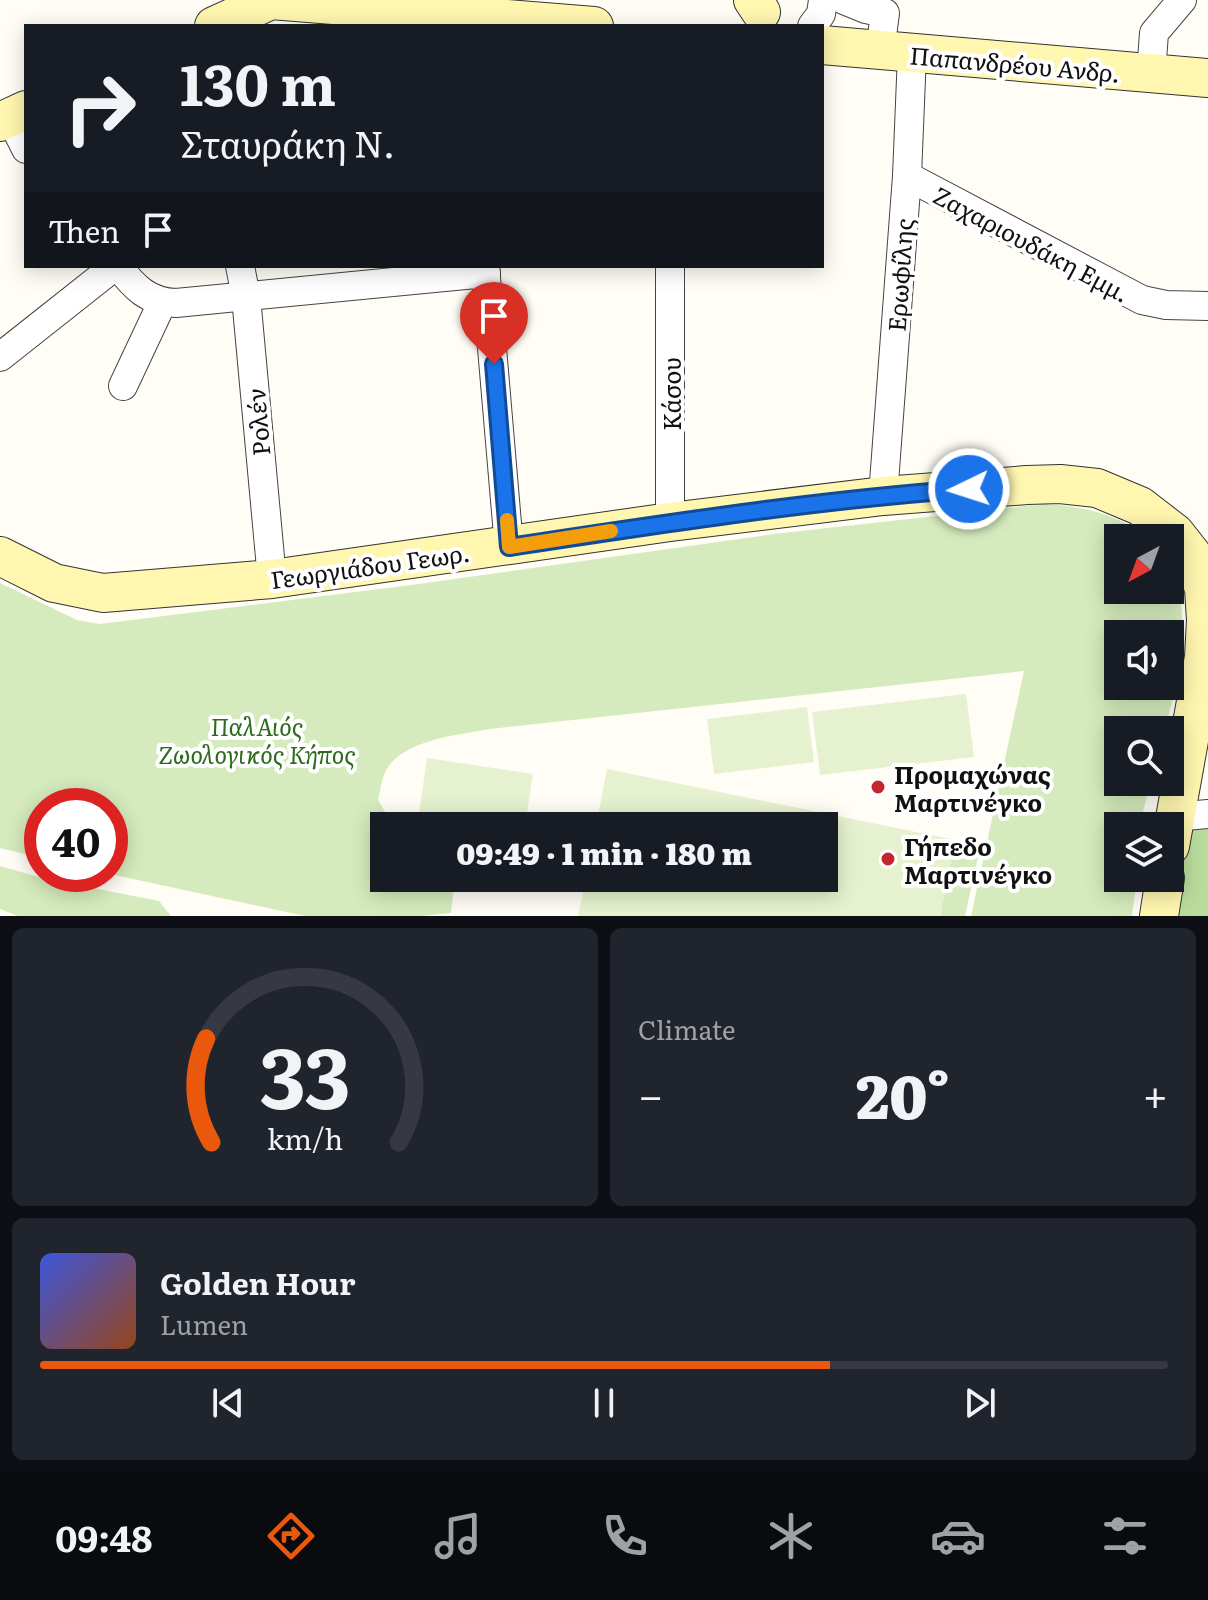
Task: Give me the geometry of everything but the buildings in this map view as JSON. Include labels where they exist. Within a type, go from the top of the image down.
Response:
[{"type":"street","points":[[218,24],[270,0],[326,16],[551,24]]},
{"type":"street","points":[[814,24],[821,14],[823,0]]},
{"type":"street","points":[[844,0],[866,9],[892,29]]},
{"type":"street","points":[[1151,74],[1154,33],[1182,0]]},
{"type":"street","name":"Παπανδρέου Ανδρ.","points":[[824,45],[892,29],[1151,74],[1208,78]]},
{"type":"street","name":"Ερωφίλης","points":[[883,496],[907,176],[892,29]]},
{"type":"street","name":"Ζαχαριουδάκη Εμμ.","points":[[907,176],[1142,300],[1166,305],[1208,306]]},
{"type":"street","points":[[0,357],[113,268]]},
{"type":"street","points":[[118,268],[134,286],[162,303],[246,297],[355,276],[486,270],[509,547]]},
{"type":"street","name":"Ρολέν","points":[[240,268],[246,297],[272,579]]},
{"type":"street","name":"Κάσου","points":[[670,268],[670,522]]},
{"type":"street","points":[[123,386],[162,303]]},
{"type":"street","name":"Γεωργιάδου Γεωρ.","points":[[0,556],[54,583],[103,593],[272,579],[670,522],[883,496],[1027,485],[1080,486],[1111,492],[1140,506],[1185,543],[1202,577],[1206,620],[1184,826]]},
{"type":"street","points":[[1159,916],[1163,892]]},
{"type":"green space","name":"ΠαλΑιός Ζωολογικός Κήπος","points":[[1044,504],[1098,512],[1123,522],[1126,524],[1104,524],[1104,604],[1181,604],[1182,620],[1104,620],[1104,700],[1172,700],[1168,716],[1104,716],[1104,796],[1147,796],[1143,812],[1104,812],[1104,892],[1135,892],[1132,916],[971,916],[1024,671],[490,729],[446,737],[415,747],[391,763],[384,775],[378,800],[385,812],[370,812],[370,892],[453,892],[451,913],[422,916],[305,916],[128,878],[128,788],[24,788],[24,854],[0,848],[0,583],[77,620],[100,624],[419,584],[774,534]]},
{"type":"green space","points":[[966,694],[974,757],[820,775],[812,712]]},
{"type":"green space","points":[[807,707],[814,762],[714,774],[707,719]]},
{"type":"green space","points":[[427,758],[533,774],[527,812],[419,812]]},
{"type":"green space","name":"Γήπεδο Μαρτινέγκο","points":[[607,769],[818,812],[599,812]]},
{"type":"green space","name":"Γήπεδο Μαρτινέγκο","points":[[838,816],[955,840],[940,916],[578,916],[583,892],[838,892]]},
{"type":"green space","points":[[1208,824],[1208,916],[1173,916],[1177,892],[1184,892],[1187,827]]},
{"type":"green space","points":[[955,840],[981,843],[965,916],[940,916]]},
{"type":"green space","points":[[0,866],[24,873],[24,892],[113,892],[159,901],[171,916],[18,916],[0,909]]},
{"type":"slow traffic","points":[[507,520],[509,547],[611,531]]},
{"type":"place","name":"Προμαχώνας Μαρτινέγκο","points":[[878,787]]},
{"type":"place","name":"Γήπεδο Μαρτινέγκο","points":[[888,859]]},
{"type":"route","points":[[494,364],[509,547],[670,522],[883,496],[969,489]]}]
